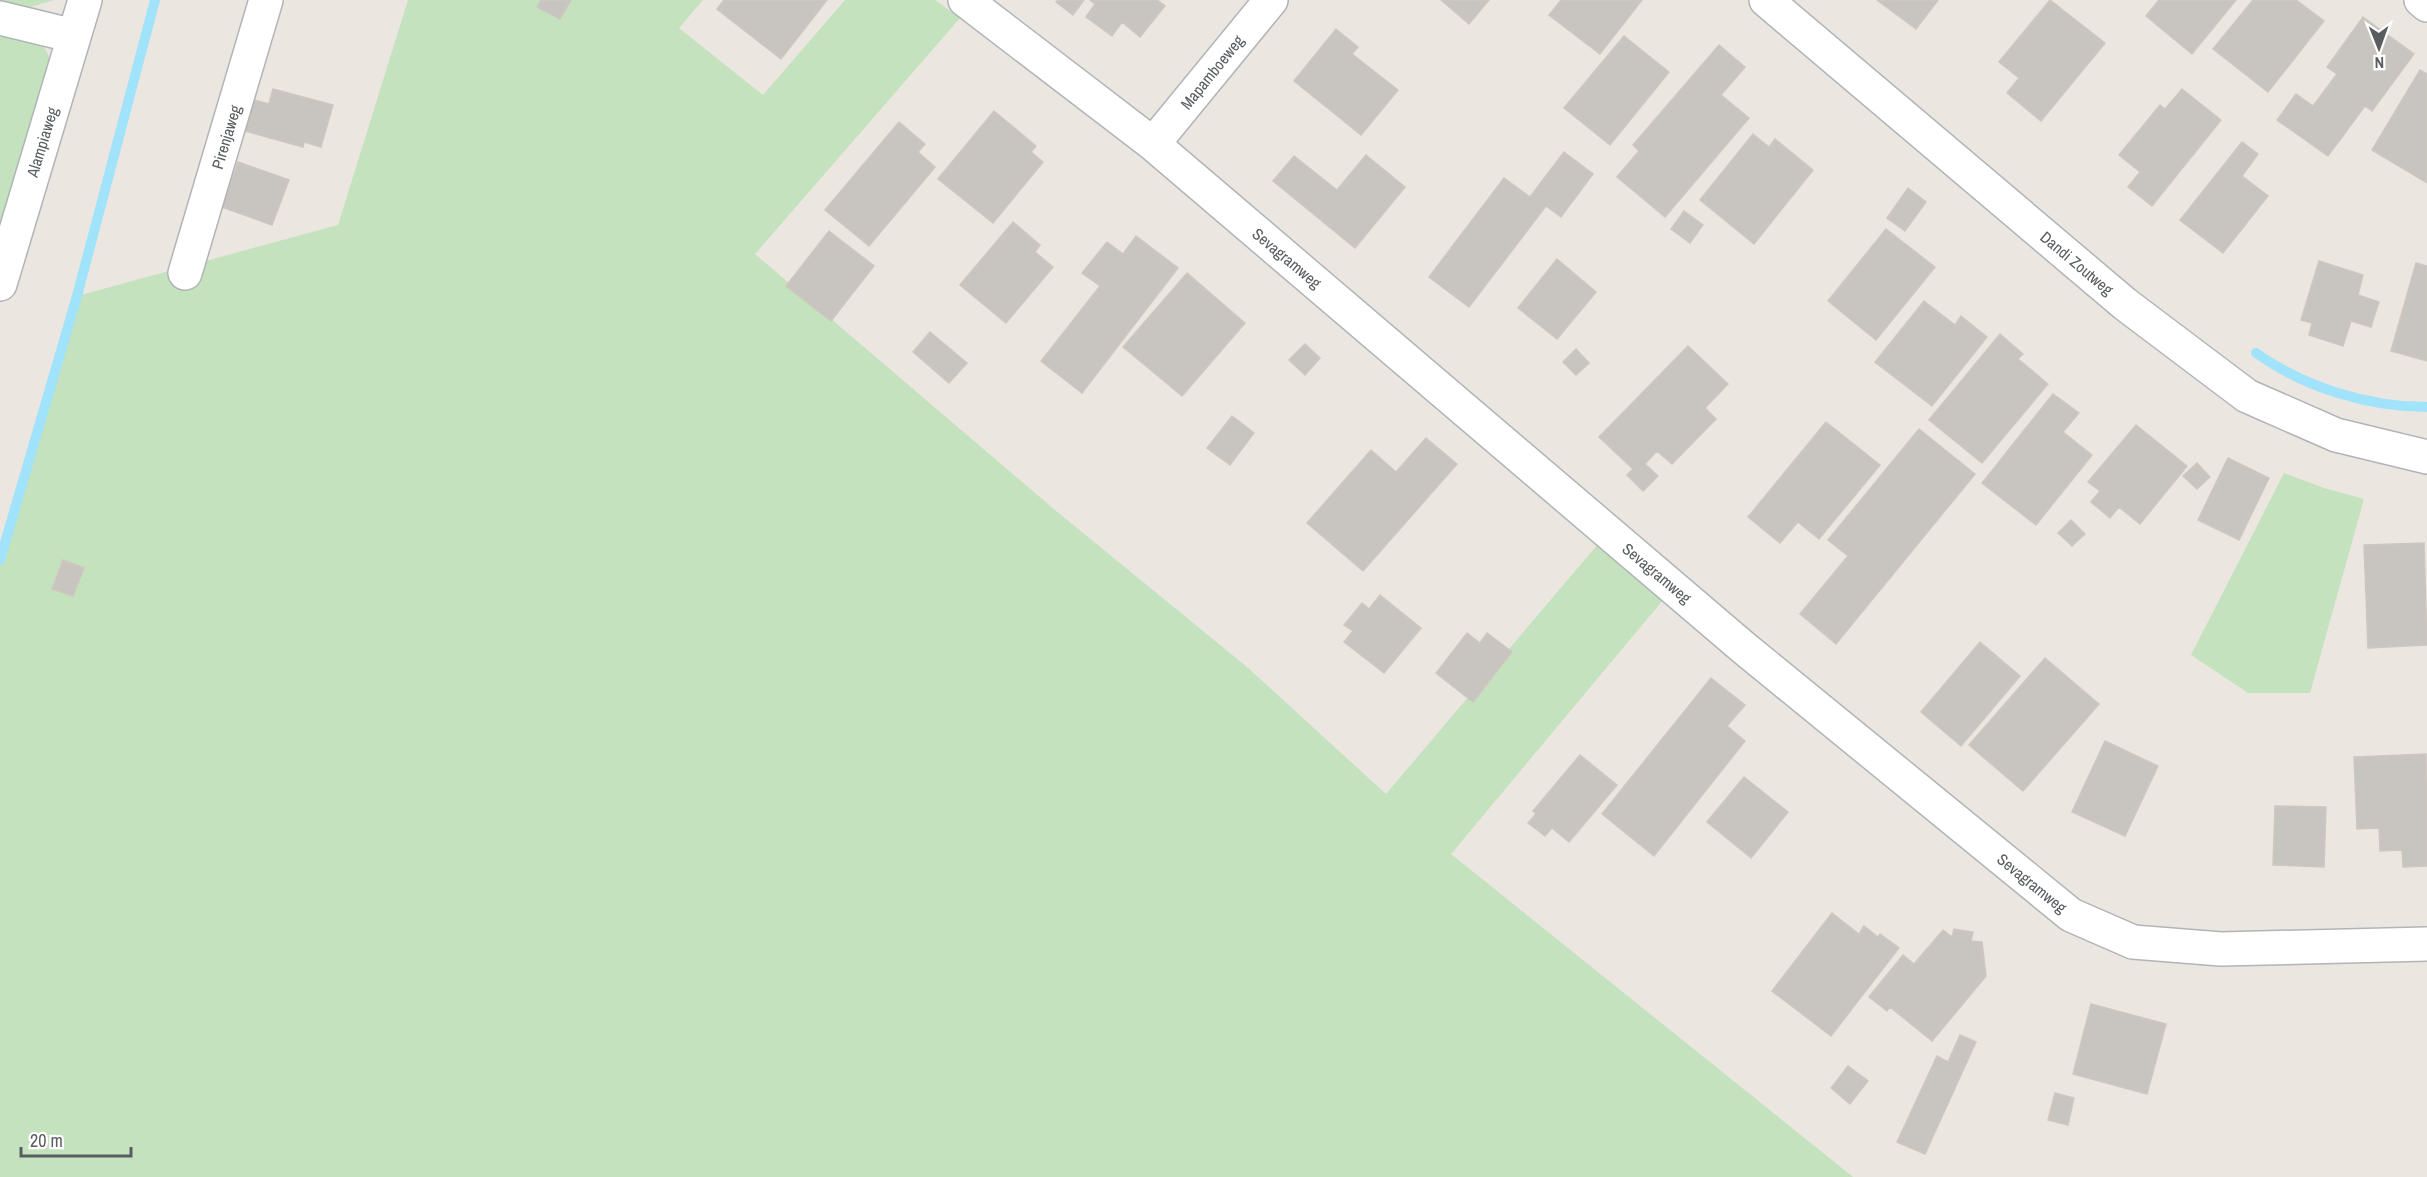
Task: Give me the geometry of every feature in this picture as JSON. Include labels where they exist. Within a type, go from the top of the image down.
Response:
[{"type":"street","name":"Alampiaweg","points":[[0,284],[85,0]]},
{"type":"street","name":"Pirenjaweg","points":[[185,273],[266,0]]},
{"type":"street","name":"Sevagramweg","points":[[964,0],[1153,144],[1744,648],[2071,915],[2133,942],[2221,949],[2427,944]]},
{"type":"street","name":"Mapamboeweg","points":[[1153,144],[1271,0]]},
{"type":"street","name":"Dandi Zoutweg","points":[[1766,0],[2125,304],[2247,396],[2336,435],[2427,457]]},
{"type":"street","points":[[2421,0],[2427,5]]},
{"type":"street","points":[[0,18],[74,36]]},
{"type":"green space","points":[[0,0],[54,0],[30,7],[0,4]]},
{"type":"green space","points":[[408,0],[703,0],[679,28],[763,95],[845,0],[935,0],[960,18],[755,254],[1055,510],[1247,667],[1386,794],[1598,544],[1663,600],[1451,854],[1853,1177],[0,1177],[0,560],[77,296],[338,225]]},
{"type":"green space","points":[[0,30],[26,36],[39,43],[48,55],[51,65],[0,230]]},
{"type":"green space","points":[[2284,473],[2324,488],[2364,499],[2310,693],[2248,693],[2191,655]]},
{"type":"building","points":[[541,0],[571,0],[560,19],[537,7]]},
{"type":"building","points":[[724,0],[827,0],[781,59],[717,9]]},
{"type":"building","points":[[1058,0],[1084,0],[1073,15],[1056,2]]},
{"type":"building","points":[[1090,0],[1157,0],[1165,6],[1140,37],[1122,22],[1112,36],[1086,17],[1095,4]]},
{"type":"building","points":[[1441,0],[1489,0],[1469,24]]},
{"type":"building","points":[[1561,0],[1642,0],[1600,54],[1549,15]]},
{"type":"building","points":[[1877,0],[1938,0],[1916,29]]},
{"type":"building","points":[[2050,0],[2105,43],[2041,121],[2007,93],[2019,78],[1999,62]]},
{"type":"building","points":[[2159,0],[2236,0],[2192,54],[2146,16]]},
{"type":"building","points":[[2253,0],[2296,0],[2324,21],[2268,92],[2213,49]]},
{"type":"building","points":[[2363,17],[2414,54],[2372,111],[2365,106],[2328,156],[2277,120],[2296,94],[2313,106],[2337,74],[2327,67]]},
{"type":"building","points":[[1336,29],[1358,47],[1352,54],[1398,90],[1361,135],[1294,81]]},
{"type":"building","points":[[1624,36],[1669,72],[1610,145],[1564,108]]},
{"type":"building","points":[[1719,45],[1745,67],[1721,95],[1749,118],[1665,217],[1617,177],[1639,151],[1633,145]]},
{"type":"building","points":[[2420,70],[2427,74],[2427,183],[2372,150]]},
{"type":"building","points":[[273,89],[333,105],[321,147],[304,142],[303,147],[245,131],[254,100],[269,104]]},
{"type":"building","points":[[2182,89],[2221,120],[2152,206],[2128,187],[2140,172],[2119,155],[2160,105],[2165,109]]},
{"type":"building","points":[[994,111],[1036,146],[1031,152],[1043,162],[993,223],[938,179]]},
{"type":"building","points":[[899,122],[925,144],[918,152],[935,167],[869,246],[825,210]]},
{"type":"building","points":[[1753,134],[1769,147],[1775,139],[1813,170],[1754,244],[1700,200]]},
{"type":"building","points":[[2242,142],[2258,154],[2242,176],[2268,196],[2223,253],[2180,220]]},
{"type":"building","points":[[1564,152],[1593,174],[1561,217],[1546,206],[1469,307],[1429,277],[1504,178],[1530,197]]},
{"type":"building","points":[[1366,155],[1405,187],[1355,248],[1273,181],[1294,156],[1337,190]]},
{"type":"building","points":[[238,162],[289,180],[272,225],[222,207]]},
{"type":"building","points":[[1908,188],[1926,202],[1905,231],[1887,218]]},
{"type":"building","points":[[1684,211],[1703,225],[1690,243],[1671,229]]},
{"type":"building","points":[[1013,222],[1040,245],[1035,252],[1053,267],[1006,323],[960,285]]},
{"type":"building","points":[[1886,229],[1935,267],[1876,340],[1828,301]]},
{"type":"building","points":[[829,231],[874,266],[831,321],[786,286]]},
{"type":"building","points":[[1136,236],[1178,268],[1082,393],[1041,361],[1100,286],[1082,273],[1107,242],[1123,254]]},
{"type":"building","points":[[1557,259],[1596,292],[1557,339],[1518,308]]},
{"type":"building","points":[[2319,261],[2363,275],[2358,295],[2379,302],[2371,327],[2351,321],[2343,346],[2309,335],[2312,323],[2301,320]]},
{"type":"building","points":[[2416,263],[2427,266],[2427,361],[2391,351]]},
{"type":"building","points":[[1187,273],[1245,323],[1182,396],[1123,347]]},
{"type":"building","points":[[1924,301],[1955,325],[1961,316],[1987,337],[1932,406],[1875,362]]},
{"type":"building","points":[[930,332],[967,363],[949,383],[913,352]]},
{"type":"building","points":[[2000,334],[2023,354],[2018,359],[2048,384],[1982,463],[1929,420]]},
{"type":"building","points":[[1305,344],[1320,358],[1305,375],[1289,360]]},
{"type":"building","points":[[1688,346],[1728,384],[1705,408],[1716,419],[1672,464],[1657,451],[1645,464],[1658,476],[1643,491],[1627,475],[1633,469],[1599,437]]},
{"type":"building","points":[[1576,349],[1589,363],[1576,375],[1563,362]]},
{"type":"building","points":[[2053,394],[2079,413],[2063,432],[2092,455],[2036,525],[1982,483]]},
{"type":"building","points":[[1232,416],[1254,433],[1230,465],[1207,448]]},
{"type":"building","points":[[1826,422],[1880,465],[1819,539],[1798,522],[1780,543],[1748,517]]},
{"type":"building","points":[[2136,425],[2187,466],[2140,524],[2119,507],[2110,518],[2091,502],[2100,491],[2088,482]]},
{"type":"building","points":[[1919,429],[1975,474],[1836,644],[1800,614],[1848,556],[1828,540]]},
{"type":"building","points":[[1426,438],[1457,464],[1363,571],[1307,523],[1371,450],[1396,472]]},
{"type":"building","points":[[2228,458],[2269,478],[2239,540],[2198,520]]},
{"type":"building","points":[[2197,463],[2210,477],[2197,489],[2183,476]]},
{"type":"building","points":[[2071,520],[2085,534],[2072,546],[2058,533]]},
{"type":"building","points":[[2424,543],[2427,645],[2368,648],[2364,545]]},
{"type":"building","points":[[63,560],[84,568],[73,596],[52,589]]},
{"type":"building","points":[[1380,595],[1421,628],[1384,673],[1344,642],[1353,631],[1344,625],[1362,603],[1369,609]]},
{"type":"building","points":[[1467,633],[1480,643],[1487,633],[1512,652],[1473,702],[1436,673]]},
{"type":"building","points":[[1980,642],[2020,676],[1961,746],[1921,712]]},
{"type":"building","points":[[2045,658],[2099,704],[2023,791],[1969,745]]},
{"type":"building","points":[[1711,678],[1745,705],[1727,726],[1745,741],[1654,856],[1602,814]]},
{"type":"building","points":[[2105,741],[2158,766],[2125,836],[2072,812]]},
{"type":"building","points":[[2426,754],[2427,866],[2403,867],[2402,850],[2380,851],[2379,828],[2357,829],[2354,757]]},
{"type":"building","points":[[1580,755],[1617,785],[1569,842],[1552,828],[1545,836],[1528,823],[1536,814],[1533,811]]},
{"type":"building","points":[[1744,777],[1788,812],[1751,858],[1707,822]]},
{"type":"building","points":[[2275,806],[2326,807],[2324,867],[2273,865]]},
{"type":"building","points":[[1832,913],[1859,934],[1864,926],[1878,937],[1880,934],[1899,948],[1831,1036],[1772,991]]},
{"type":"building","points":[[1954,929],[1973,932],[1971,941],[1982,942],[1986,976],[1932,1041],[1890,1007],[1887,1011],[1869,997],[1903,955],[1914,964],[1943,930],[1952,937]]},
{"type":"building","points":[[2091,1004],[2166,1024],[2147,1094],[2073,1074]]},
{"type":"building","points":[[1960,1035],[1976,1042],[1925,1154],[1897,1142],[1937,1056],[1948,1062]]},
{"type":"building","points":[[1848,1066],[1868,1081],[1850,1104],[1831,1088]]},
{"type":"building","points":[[2055,1093],[2074,1098],[2068,1125],[2048,1120]]},
{"type":"waterway","points":[[0,560],[77,296],[155,0]]},
{"type":"waterway","points":[[2256,353],[2295,376],[2337,393],[2382,403],[2427,407]]}]
